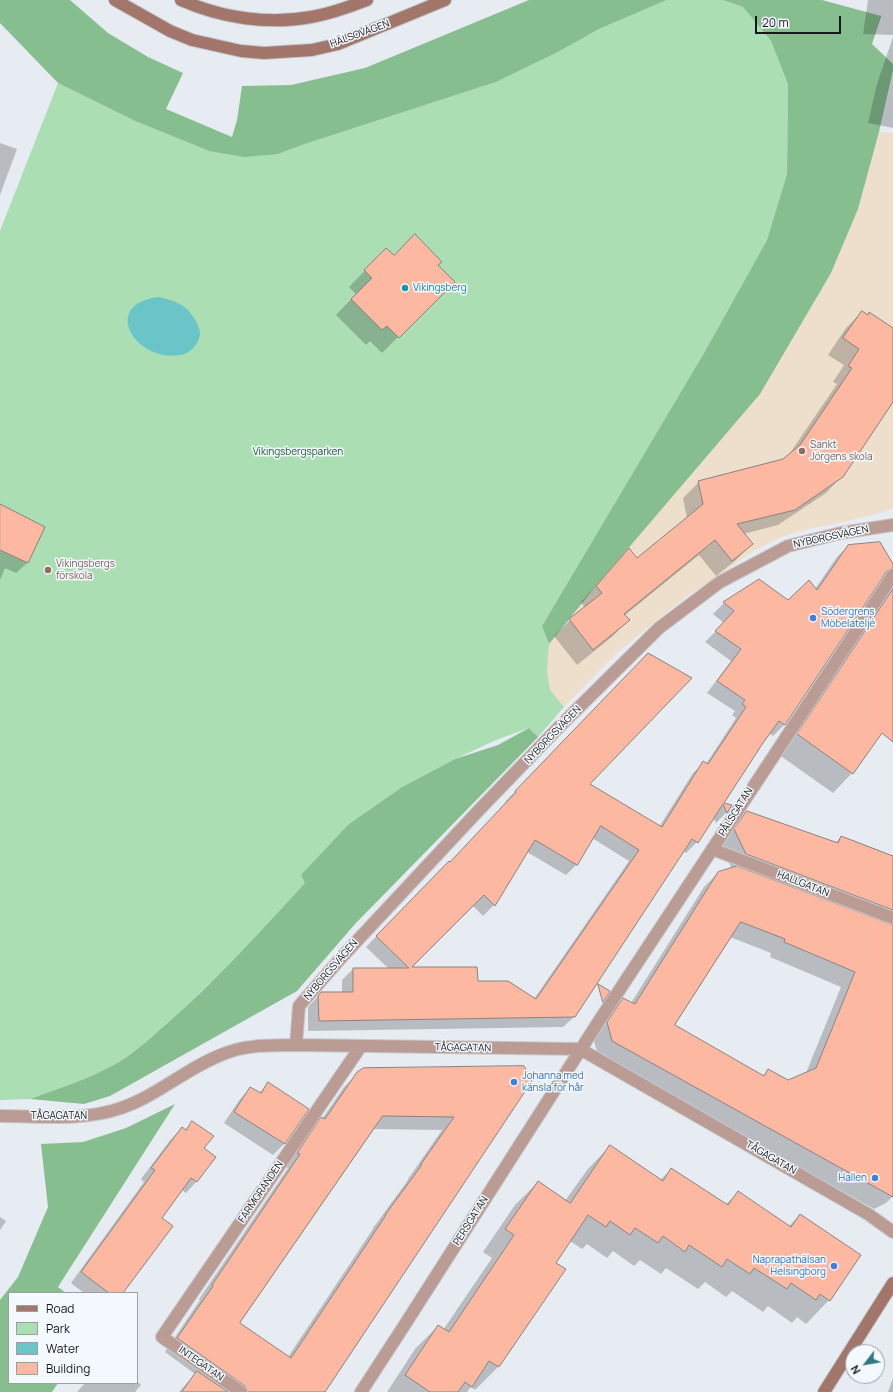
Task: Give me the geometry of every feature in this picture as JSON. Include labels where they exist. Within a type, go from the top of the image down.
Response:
[{"type":"main road","name":"HÄLSOVÄGEN","points":[[114,0],[170,31],[192,40],[242,51],[264,53],[312,50],[338,44],[445,0]]},
{"type":"main road","points":[[181,0],[208,10],[248,19],[278,20],[311,17],[368,0]]},
{"type":"main road","points":[[824,1392],[893,1283]]},
{"type":"street","name":"NYBORGSVÄGEN","points":[[296,1045],[299,1006],[341,958],[485,804],[659,628],[720,582],[788,546],[841,533],[893,525]]},
{"type":"street","name":"PÅLSGATAN","points":[[580,1049],[712,850],[746,795],[893,575]]},
{"type":"street","name":"HALLGATAN","points":[[712,850],[893,918]]},
{"type":"street","name":"TÅGAGATAN","points":[[0,1116],[92,1116],[122,1108],[148,1096],[201,1064],[226,1053],[249,1046],[296,1045],[580,1049],[868,1214],[893,1232]]},
{"type":"street","name":"FARMGRÄNDEN","points":[[162,1337],[361,1046]]},
{"type":"street","name":"PERSGATAN","points":[[361,1392],[407,1323],[580,1049]]},
{"type":"street","name":"INTEGATAN","points":[[162,1337],[241,1392]]},
{"type":"shaded area","name":"Sankt Jörgens skola","points":[[879,132],[893,133],[893,508],[880,513],[808,529],[784,536],[757,549],[682,600],[619,651],[564,707],[550,690],[547,671],[549,644],[629,548],[831,273],[858,209]]},
{"type":"green space","points":[[0,0],[70,0],[108,33],[148,57],[183,73],[166,109],[232,137],[237,120],[242,86],[291,85],[365,68],[529,0],[667,0],[599,29],[558,52],[496,82],[278,154],[244,157],[209,151],[135,121],[58,83],[0,23]]},
{"type":"green space","name":"Vikingsbergsparken","points":[[667,0],[723,0],[743,7],[771,41],[788,86],[787,174],[767,240],[704,353],[542,626],[549,644],[547,671],[550,690],[564,707],[538,737],[529,728],[496,740],[455,759],[402,787],[349,824],[305,883],[249,945],[183,1009],[135,1051],[113,1066],[90,1077],[30,1099],[0,1100],[0,231],[58,83],[135,121],[209,151],[278,154],[496,82],[558,52],[599,29]]},
{"type":"green space","points":[[723,0],[822,0],[881,16],[882,14],[872,44],[893,64],[893,70],[879,132],[858,209],[831,273],[760,394],[596,586],[549,644],[542,626],[704,353],[767,240],[787,174],[788,85],[771,41],[743,7]]},
{"type":"green space","points":[[529,728],[538,737],[355,924],[297,991],[110,1096],[84,1104],[30,1099],[92,1076],[126,1058],[146,1042],[201,992],[254,938],[305,883],[301,875],[349,824],[402,787],[455,759],[498,745]]},
{"type":"green space","points":[[175,1104],[58,1287],[65,1292],[8,1292],[8,1384],[57,1384],[52,1392],[0,1392],[0,1300],[18,1277],[48,1207],[41,1144],[83,1142],[126,1128]]},
{"type":"water","points":[[158,297],[178,303],[188,310],[196,321],[200,331],[199,338],[193,348],[187,353],[180,355],[164,355],[150,350],[139,342],[131,332],[128,321],[130,311],[140,302]]},
{"type":"building","name":"Vikingsberg","points":[[415,234],[442,262],[438,265],[455,282],[399,338],[387,326],[382,330],[351,299],[372,278],[364,270],[386,248],[394,255]]},
{"type":"building","points":[[862,311],[868,315],[869,312],[893,328],[893,402],[843,477],[795,510],[737,524],[753,544],[732,561],[715,540],[624,614],[630,620],[593,650],[569,619],[602,593],[596,586],[629,548],[637,558],[703,504],[698,481],[783,459],[800,445],[852,368],[848,366],[859,349],[843,338]]},
{"type":"building","points":[[0,504],[45,527],[28,563],[0,550]]},
{"type":"building","points":[[880,542],[893,564],[893,568],[887,571],[785,725],[779,721],[763,743],[724,803],[732,805],[727,813],[723,804],[698,843],[692,839],[575,1017],[319,1021],[318,996],[321,992],[353,992],[353,968],[409,968],[376,936],[449,861],[450,862],[516,792],[515,791],[648,653],[692,678],[590,784],[662,827],[703,761],[708,764],[746,707],[742,704],[745,700],[717,681],[741,649],[715,631],[734,611],[723,602],[759,579],[788,600],[809,580],[817,590],[848,545]],"holes":[[[601,826],[639,850],[536,999],[508,981],[478,981],[477,967],[412,967],[484,895],[495,906],[535,840],[577,865]]]},
{"type":"building","points":[[893,589],[893,742],[882,733],[853,774],[797,734]]},
{"type":"building","points":[[747,811],[838,843],[841,836],[893,856],[893,910],[746,854],[734,829]]},
{"type":"building","points":[[737,866],[893,925],[893,1197],[612,1041],[607,1022],[623,998],[635,1004],[718,872]],"holes":[[[741,922],[785,939],[784,942],[855,972],[816,1068],[788,1080],[768,1069],[764,1076],[675,1025]]]},
{"type":"building","points":[[598,984],[610,991],[603,1002]]},
{"type":"building","points":[[524,1066],[532,1081],[325,1392],[248,1392],[245,1386],[177,1338],[300,1154],[297,1153],[321,1117],[325,1119],[357,1072],[363,1068]],"holes":[[[383,1116],[454,1117],[421,1166],[385,1215],[291,1358],[240,1323]]]},
{"type":"building","points":[[268,1082],[309,1109],[285,1144],[234,1112],[250,1087],[261,1093]]},
{"type":"building","points":[[192,1121],[214,1136],[204,1148],[216,1157],[197,1182],[191,1178],[162,1218],[173,1226],[124,1292],[108,1292],[81,1272],[155,1170],[151,1168],[182,1127],[186,1130]]},
{"type":"building","points":[[610,1145],[663,1181],[671,1168],[728,1205],[738,1191],[791,1227],[800,1214],[861,1255],[830,1301],[820,1294],[816,1300],[791,1283],[787,1289],[754,1268],[750,1274],[727,1259],[722,1267],[689,1245],[685,1252],[663,1236],[658,1243],[635,1228],[630,1235],[610,1221],[606,1227],[588,1215],[556,1263],[566,1269],[499,1367],[489,1361],[472,1387],[465,1382],[458,1392],[430,1392],[405,1375],[438,1325],[449,1332],[514,1235],[505,1229],[538,1181],[570,1203]]},
{"type":"building","points":[[197,1371],[228,1392],[182,1392]]},
{"type":"place","name":"Vikingsberg","points":[[405,288]]},
{"type":"place","name":"Sankt Jörgens skola","points":[[802,451]]},
{"type":"place","name":"Vikingsbergs förskola","points":[[48,570]]},
{"type":"place","name":"Södergrens Möbelateljé","points":[[813,618]]},
{"type":"place","name":"Johanna med känsla för hår","points":[[514,1082]]},
{"type":"place","name":"Hallen","points":[[875,1178]]},
{"type":"place","name":"Naprapathälsan Helsingborg","points":[[834,1266]]}]
